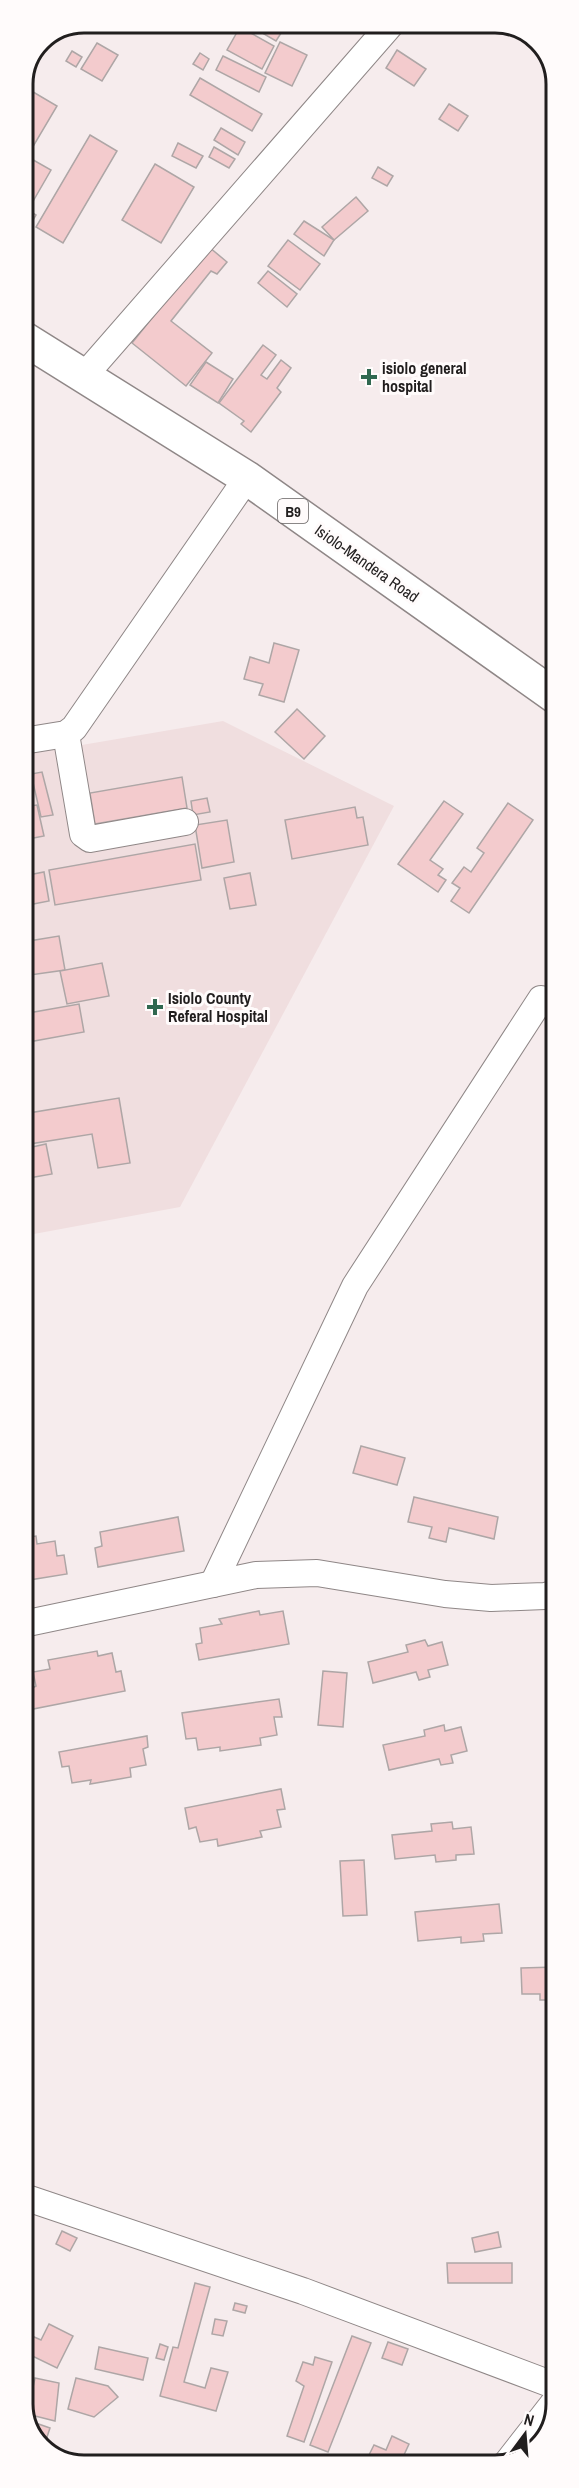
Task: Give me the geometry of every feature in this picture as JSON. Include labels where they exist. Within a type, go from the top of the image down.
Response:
[{"type":"highway","name":"Isiolo-Mandera Road","points":[[33,344],[247,478],[546,690]]},
{"type":"street","points":[[84,376],[383,33]]},
{"type":"street","points":[[33,739],[66,734],[74,728],[247,478]]},
{"type":"street","points":[[66,734],[83,834],[90,839],[185,822]]},
{"type":"street","points":[[213,1584],[355,1286],[541,999]]},
{"type":"street","points":[[33,1622],[256,1575],[317,1573],[445,1594],[491,1598],[546,1596]]},
{"type":"street","points":[[33,2200],[303,2291],[546,2382]]},
{"type":"street","points":[[518,2449],[545,2415]]},
{"type":"shaded area","name":"Isiolo County Referal Hospital","points":[[223,721],[394,806],[180,1207],[33,1234],[33,753]]},
{"type":"building","points":[[237,33],[251,33],[274,46],[262,69],[227,50]]},
{"type":"building","points":[[262,33],[281,33],[276,41]]},
{"type":"building","points":[[280,42],[307,55],[292,86],[265,73]]},
{"type":"building","points":[[97,43],[118,55],[102,81],[81,69]]},
{"type":"building","points":[[397,50],[426,69],[414,86],[386,68]]},
{"type":"building","points":[[72,51],[82,57],[76,67],[66,61]]},
{"type":"building","points":[[200,53],[209,59],[203,70],[193,64]]},
{"type":"building","points":[[223,56],[266,77],[259,92],[216,70]]},
{"type":"building","points":[[200,78],[262,114],[252,131],[190,95]]},
{"type":"building","points":[[33,92],[57,106],[33,147]]},
{"type":"building","points":[[449,104],[468,116],[458,131],[439,119]]},
{"type":"building","points":[[221,128],[245,142],[238,155],[214,140]]},
{"type":"building","points":[[90,135],[117,151],[63,243],[36,227]]},
{"type":"building","points":[[178,143],[203,156],[196,168],[172,156]]},
{"type":"building","points":[[214,147],[235,159],[229,168],[209,157]]},
{"type":"building","points":[[33,160],[51,170],[33,201]]},
{"type":"building","points":[[155,164],[194,187],[161,243],[122,220]]},
{"type":"building","points":[[378,167],[393,176],[387,186],[372,178]]},
{"type":"building","points":[[356,197],[368,211],[334,240],[322,227]]},
{"type":"building","points":[[304,221],[334,240],[324,256],[294,234]]},
{"type":"building","points":[[288,240],[320,264],[300,290],[268,266]]},
{"type":"building","points":[[209,247],[227,262],[217,274],[211,271],[171,321],[212,353],[186,386],[132,343]]},
{"type":"building","points":[[268,271],[297,294],[287,307],[258,283]]},
{"type":"building","points":[[263,345],[276,355],[261,375],[267,379],[281,360],[291,368],[277,388],[281,392],[251,432],[241,424],[244,421],[219,403]]},
{"type":"building","points":[[206,362],[233,379],[218,403],[190,385]]},
{"type":"building","points":[[274,643],[299,650],[284,702],[259,695],[263,684],[244,679],[250,657],[269,663]]},
{"type":"building","points":[[297,709],[325,736],[304,759],[275,732]]},
{"type":"building","points":[[42,772],[53,815],[41,817],[33,774]]},
{"type":"building","points":[[182,777],[187,808],[95,824],[90,793]]},
{"type":"building","points":[[207,798],[210,812],[193,815],[191,801]]},
{"type":"building","points":[[444,801],[463,814],[430,860],[443,869],[438,875],[446,880],[438,892],[398,864]]},
{"type":"building","points":[[508,803],[533,820],[469,913],[451,901],[460,888],[452,883],[464,867],[471,872],[484,853],[477,848]]},
{"type":"building","points":[[37,805],[44,836],[33,838],[33,806]]},
{"type":"building","points":[[355,807],[357,818],[363,817],[368,845],[292,859],[285,820]]},
{"type":"building","points":[[227,820],[234,862],[202,868],[195,825]]},
{"type":"building","points":[[195,844],[201,880],[55,905],[49,870]]},
{"type":"building","points":[[44,872],[49,901],[33,904],[33,874]]},
{"type":"building","points":[[250,873],[256,905],[230,909],[224,878]]},
{"type":"building","points":[[59,936],[65,970],[33,975],[33,940]]},
{"type":"building","points":[[102,963],[109,996],[67,1004],[60,971]]},
{"type":"building","points":[[79,1004],[84,1032],[33,1041],[33,1012]]},
{"type":"building","points":[[119,1098],[130,1163],[98,1168],[92,1134],[33,1143],[33,1112]]},
{"type":"building","points":[[46,1144],[52,1174],[33,1177],[33,1147]]},
{"type":"building","points":[[361,1446],[405,1458],[397,1485],[353,1473]]},
{"type":"building","points":[[414,1497],[498,1517],[494,1539],[449,1528],[446,1542],[429,1538],[432,1527],[408,1522]]},
{"type":"building","points":[[178,1517],[184,1551],[98,1567],[95,1548],[102,1546],[100,1532]]},
{"type":"building","points":[[33,1536],[36,1536],[37,1544],[55,1541],[57,1556],[64,1555],[67,1574],[33,1579]]},
{"type":"building","points":[[259,1611],[260,1615],[283,1611],[289,1644],[199,1660],[196,1644],[202,1643],[200,1628],[222,1624],[219,1619]]},
{"type":"building","points":[[425,1640],[428,1646],[442,1642],[448,1665],[428,1670],[430,1677],[419,1680],[416,1672],[373,1683],[368,1662],[408,1652],[406,1645]]},
{"type":"building","points":[[97,1651],[98,1656],[112,1653],[116,1672],[121,1671],[125,1691],[33,1709],[33,1688],[36,1686],[33,1672],[50,1669],[48,1660]]},
{"type":"building","points":[[323,1671],[347,1673],[343,1727],[318,1725]]},
{"type":"building","points":[[279,1699],[282,1717],[274,1717],[277,1735],[260,1738],[261,1745],[220,1751],[220,1747],[198,1750],[196,1738],[186,1739],[182,1713]]},
{"type":"building","points":[[444,1725],[445,1731],[461,1727],[467,1751],[451,1755],[453,1763],[441,1765],[439,1759],[389,1770],[383,1745],[425,1736],[424,1730]]},
{"type":"building","points":[[147,1736],[148,1747],[143,1749],[146,1765],[130,1768],[131,1777],[90,1784],[91,1780],[72,1783],[69,1766],[62,1767],[59,1752]]},
{"type":"building","points":[[281,1789],[285,1809],[277,1810],[281,1827],[260,1831],[262,1837],[218,1846],[217,1839],[200,1842],[196,1827],[189,1829],[185,1808]]},
{"type":"building","points":[[452,1822],[453,1829],[471,1827],[474,1854],[456,1855],[456,1860],[436,1862],[435,1855],[395,1859],[392,1835],[432,1831],[431,1824]]},
{"type":"building","points":[[364,1860],[367,1915],[343,1916],[340,1861]]},
{"type":"building","points":[[499,1904],[502,1933],[483,1934],[484,1941],[461,1943],[461,1937],[418,1941],[415,1912]]},
{"type":"building","points":[[546,1967],[546,2000],[540,2000],[540,1994],[522,1994],[521,1968]]},
{"type":"building","points":[[62,2231],[77,2238],[70,2251],[56,2244]]},
{"type":"building","points":[[498,2232],[501,2247],[475,2252],[472,2238]]},
{"type":"building","points":[[447,2263],[512,2263],[512,2283],[448,2283]]},
{"type":"building","points":[[195,2283],[210,2287],[184,2382],[205,2388],[211,2368],[228,2372],[216,2411],[160,2396],[173,2347],[178,2348]]},
{"type":"building","points":[[235,2303],[247,2306],[245,2313],[233,2310]]},
{"type":"building","points":[[215,2319],[227,2321],[223,2336],[212,2334]]},
{"type":"building","points":[[49,2324],[73,2336],[57,2368],[33,2356],[33,2336],[41,2340]]},
{"type":"building","points":[[352,2336],[371,2343],[328,2452],[310,2445]]},
{"type":"building","points":[[388,2342],[408,2349],[402,2365],[382,2358]]},
{"type":"building","points":[[160,2344],[168,2347],[164,2360],[156,2358]]},
{"type":"building","points":[[99,2347],[148,2358],[143,2380],[95,2369]]},
{"type":"building","points":[[315,2357],[332,2362],[304,2442],[287,2436],[304,2386],[296,2381],[303,2362],[313,2365]]},
{"type":"building","points":[[35,2378],[59,2383],[55,2421],[35,2416],[33,2387]]},
{"type":"building","points":[[76,2378],[108,2386],[118,2397],[94,2417],[68,2409]]},
{"type":"building","points":[[38,2424],[50,2428],[47,2438]]},
{"type":"building","points":[[392,2436],[409,2444],[404,2455],[369,2455],[374,2445],[386,2450]]},
{"type":"place","name":"isiolo general hospital","points":[[369,377]]},
{"type":"place","name":"Isiolo County Referal Hospital","points":[[155,1007]]}]
